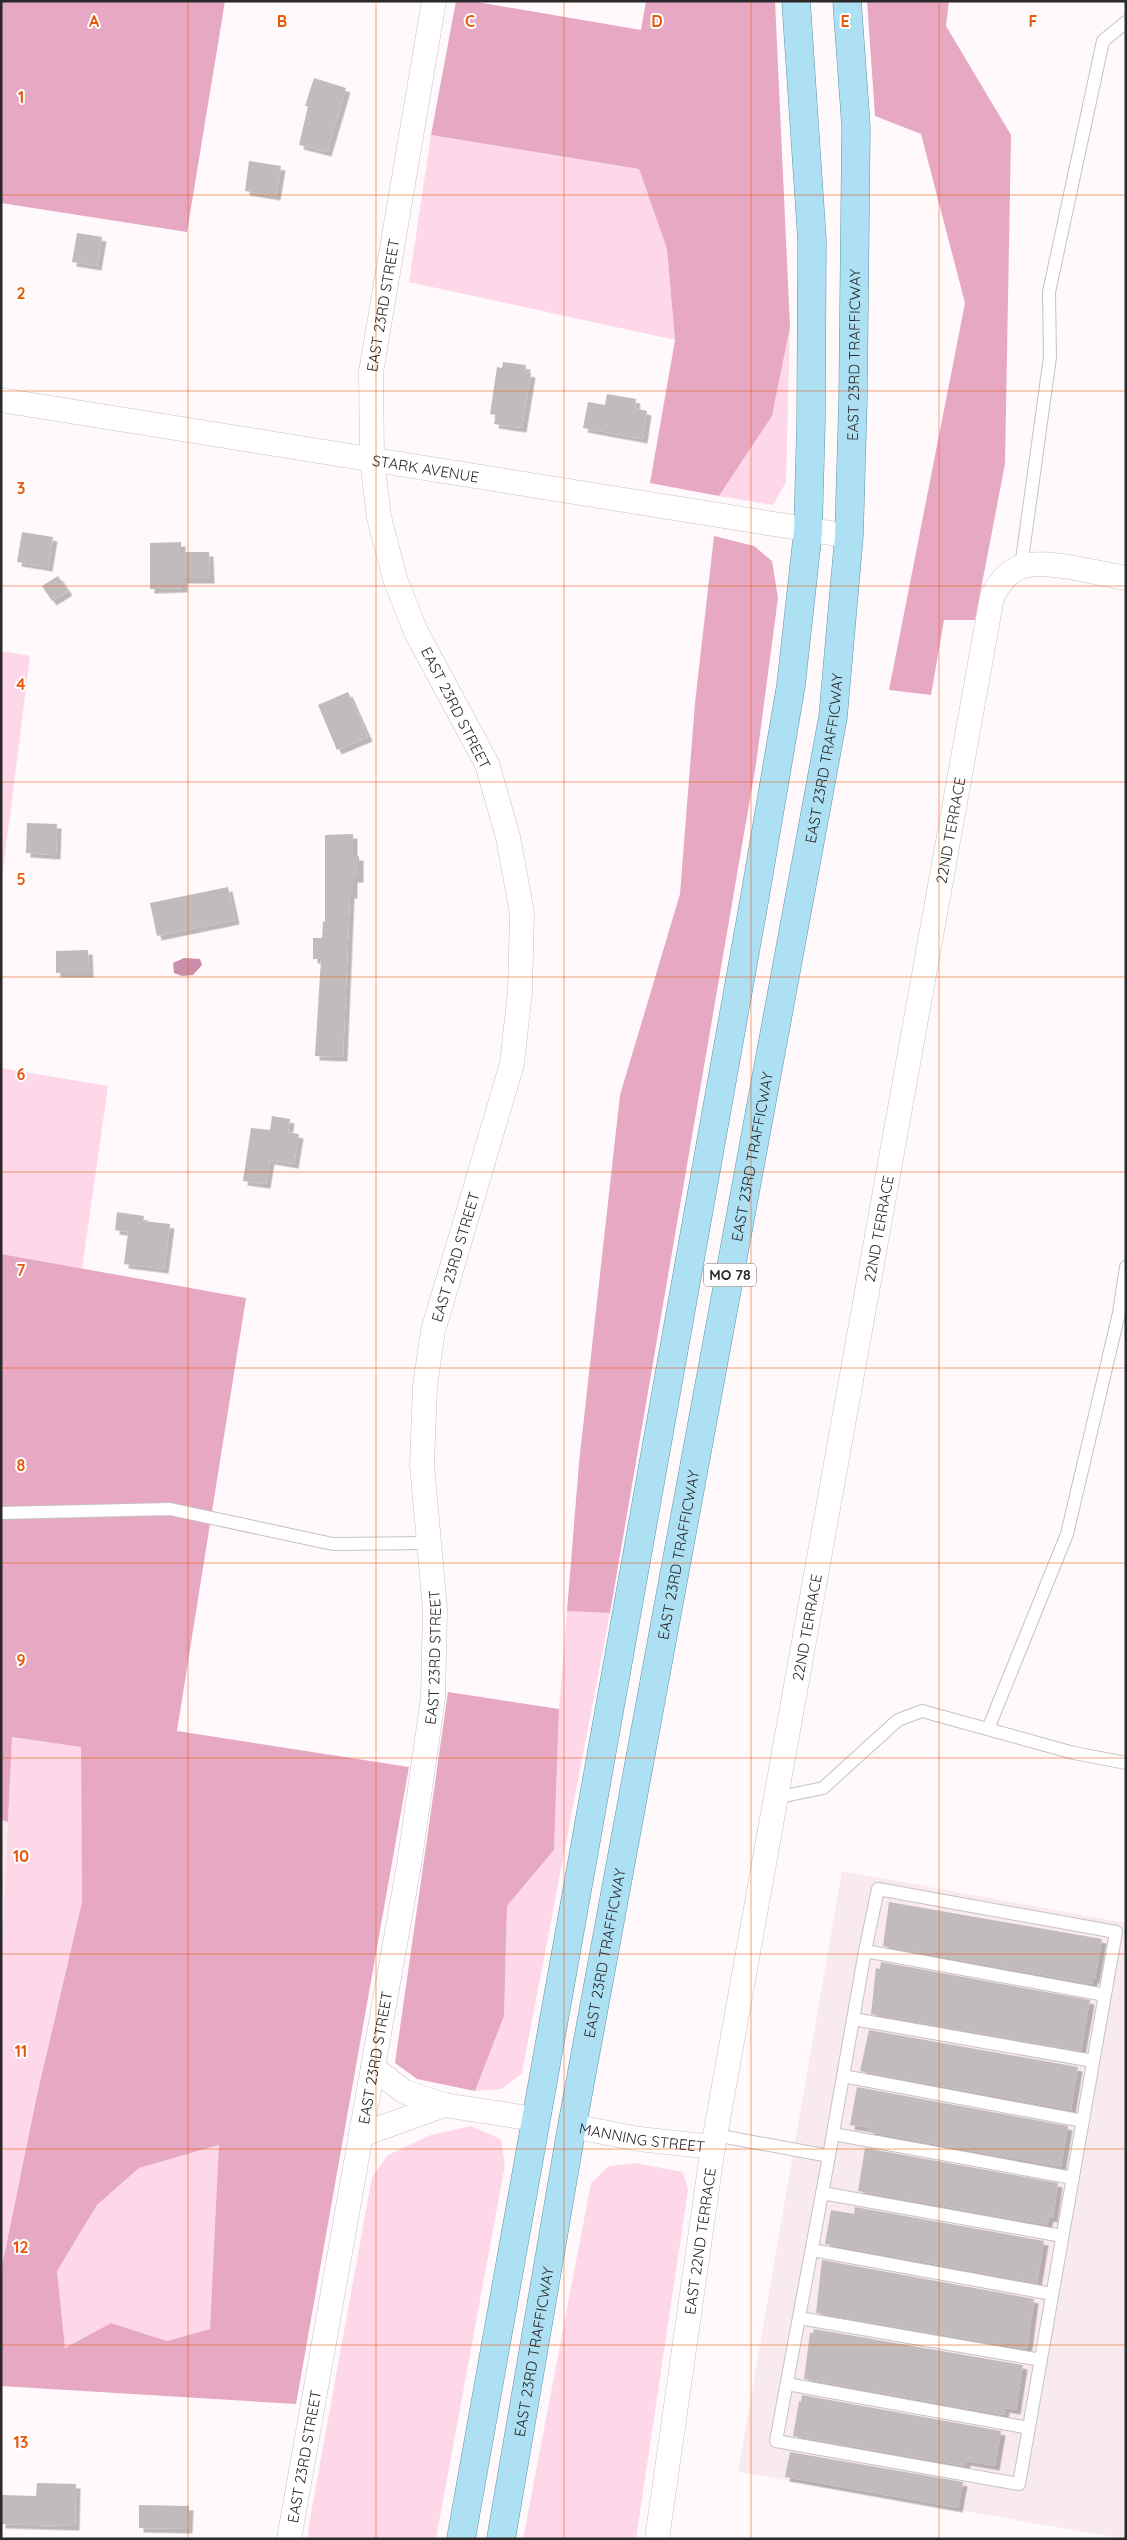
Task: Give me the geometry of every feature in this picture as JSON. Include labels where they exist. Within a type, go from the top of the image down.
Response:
[{"type":"main road","name":"MO 78","points":[[461,2539],[755,896],[791,684],[808,531],[811,422],[812,240],[796,1]]},
{"type":"main road","name":"EAST 23RD TRAFFICWAY","points":[[502,2539],[572,2126],[833,717],[848,536],[853,399],[856,128],[847,1]]},
{"type":"street","name":"EAST 23RD STREET","points":[[289,2539],[409,1865],[433,1698],[435,1610],[422,1465],[425,1386],[431,1340],[512,1064],[520,991],[522,913],[508,837],[487,764],[416,632],[395,579],[379,517],[372,460],[371,372],[434,1]]},
{"type":"street","name":"STARK AVENUE","points":[[1,400],[848,536]]},
{"type":"street","points":[[1021,567],[1062,565],[1126,578]]},
{"type":"street","name":"22ND TERRACE","points":[[749,1943],[992,597],[1000,582],[1021,567]]},
{"type":"street","name":"EAST 22ND TERRACE","points":[[657,2539],[714,2141],[749,1943]]},
{"type":"street","points":[[373,2068],[405,2092],[444,2105],[535,2119]]},
{"type":"street","points":[[361,2135],[444,2105]]},
{"type":"street","name":"MANNING STREET","points":[[572,2126],[639,2139],[714,2141]]},
{"type":"lane","points":[[1021,567],[1050,357],[1049,292],[1104,41],[1126,22]]},
{"type":"lane","points":[[988,1729],[1067,1534],[1119,1313],[1126,1267]]},
{"type":"lane","points":[[1,1513],[170,1510],[333,1544],[429,1543]]},
{"type":"lane","points":[[775,1798],[824,1788],[898,1720],[922,1711],[1074,1753],[1126,1762]]},
{"type":"lane","points":[[878,1889],[1116,1932],[1019,2484],[776,2441],[865,1951],[878,1889]]},
{"type":"lane","points":[[865,1951],[1105,1995]]},
{"type":"lane","points":[[853,2019],[1093,2061]]},
{"type":"lane","points":[[843,2076],[1083,2121]]},
{"type":"lane","points":[[833,2134],[1073,2178]]},
{"type":"lane","points":[[714,2141],[829,2156]]},
{"type":"lane","points":[[822,2193],[1062,2236]]},
{"type":"lane","points":[[812,2250],[1052,2294]]},
{"type":"lane","points":[[799,2318],[1041,2360]]},
{"type":"lane","points":[[787,2384],[1029,2428]]},
{"type":"shaded area","points":[[1,1],[225,1],[187,232],[1,203]]},
{"type":"shaded area","points":[[456,1],[471,1],[641,30],[646,1],[775,1],[790,327],[772,416],[719,496],[650,483],[675,340],[667,249],[639,169],[431,135]]},
{"type":"shaded area","points":[[867,1],[949,1],[946,26],[1011,135],[1005,464],[975,620],[944,620],[931,695],[889,690],[965,303],[921,134],[875,116]]},
{"type":"shaded area","points":[[431,135],[639,169],[667,249],[675,340],[409,282]]},
{"type":"shaded area","points":[[790,327],[786,482],[773,505],[719,496],[772,416]]},
{"type":"shaded area","points":[[714,536],[754,546],[772,561],[778,598],[756,764],[610,1613],[567,1611],[579,1463],[620,1095],[680,894],[695,703]]},
{"type":"shaded area","points":[[1,651],[30,656],[1,887]]},
{"type":"shaded area","points":[[184,958],[200,959],[202,965],[193,975],[182,976],[174,973],[173,963]]},
{"type":"shaded area","points":[[1,1068],[108,1086],[82,1269],[1,1254]]},
{"type":"shaded area","points":[[1,1254],[246,1298],[177,1731],[409,1767],[296,2404],[1,2386],[1,2271],[37,2095],[82,1902],[81,1747],[12,1737],[8,1822],[1,1820]],"holes":[[[219,2145],[210,2329],[167,2341],[111,2323],[65,2348],[57,2271],[97,2205],[139,2168]]]},
{"type":"shaded area","points":[[567,1611],[610,1613],[522,2073],[502,2089],[475,2091],[504,2016],[507,1906],[554,1850],[559,1709]]},
{"type":"shaded area","points":[[448,1692],[559,1709],[554,1850],[507,1906],[504,2016],[475,2091],[417,2079],[395,2063]]},
{"type":"shaded area","points":[[12,1737],[81,1747],[82,1902],[37,2095],[1,2271],[1,1968]]},
{"type":"shaded area","points":[[1,1820],[8,1822],[1,1968]]},
{"type":"shaded area","points":[[842,1871],[1126,1923],[1126,2539],[738,2472]]},
{"type":"shaded area","points":[[471,2126],[501,2139],[505,2165],[436,2539],[309,2539],[308,2530],[372,2177],[388,2155],[431,2135]]},
{"type":"shaded area","points":[[220,2145],[210,2329],[167,2341],[111,2323],[65,2348],[57,2271],[97,2205],[139,2168]]},
{"type":"shaded area","points":[[635,2163],[683,2172],[688,2190],[636,2539],[523,2539],[591,2183],[609,2166]]},
{"type":"building","points":[[314,78],[346,88],[327,152],[299,145],[308,106],[305,106]]},
{"type":"building","points":[[249,161],[281,166],[276,196],[245,191]]},
{"type":"building","points":[[77,233],[102,237],[97,266],[72,262]]},
{"type":"building","points":[[503,362],[526,365],[525,372],[531,373],[522,428],[494,424],[496,415],[490,414],[497,367],[502,368]]},
{"type":"building","points":[[607,394],[636,399],[635,408],[647,411],[643,439],[583,428],[588,402],[605,405]]},
{"type":"building","points":[[22,532],[53,537],[48,567],[17,562]]},
{"type":"building","points":[[181,542],[181,552],[209,552],[210,579],[183,579],[183,588],[150,589],[150,543]]},
{"type":"building","points":[[58,576],[68,591],[52,601],[42,586]]},
{"type":"building","points":[[348,692],[368,737],[337,750],[318,705]]},
{"type":"building","points":[[27,823],[57,824],[56,855],[26,853]]},
{"type":"building","points":[[353,834],[353,856],[359,856],[359,878],[353,878],[353,894],[350,894],[343,1057],[315,1056],[321,959],[313,959],[313,938],[322,938],[323,921],[325,922],[325,835]]},
{"type":"building","points":[[228,887],[235,920],[157,936],[150,903]]},
{"type":"building","points":[[88,950],[89,973],[56,973],[56,951]]},
{"type":"building","points":[[272,1116],[290,1119],[288,1132],[299,1134],[294,1164],[270,1160],[266,1184],[243,1181],[251,1128],[270,1130]]},
{"type":"building","points":[[117,1212],[144,1216],[143,1221],[170,1224],[164,1269],[124,1264],[128,1232],[115,1230]]},
{"type":"building","points":[[889,1902],[1102,1939],[1095,1979],[1093,1979],[1092,1984],[883,1946]]},
{"type":"building","points":[[881,1962],[1090,2000],[1081,2051],[871,2014],[876,1968],[880,1969]]},
{"type":"building","points":[[869,2030],[1078,2067],[1071,2110],[860,2071]]},
{"type":"building","points":[[857,2087],[1068,2126],[1061,2167],[868,2132],[869,2128],[850,2125]]},
{"type":"building","points":[[865,2148],[1058,2183],[1053,2218],[1049,2217],[1047,2225],[858,2191]]},
{"type":"building","points":[[855,2207],[1044,2241],[1037,2283],[825,2244],[831,2210],[854,2214]]},
{"type":"building","points":[[822,2260],[1034,2299],[1028,2345],[1026,2349],[816,2313]]},
{"type":"building","points":[[814,2329],[1023,2365],[1016,2410],[1005,2408],[1004,2415],[804,2379],[810,2333],[813,2333]]},
{"type":"building","points":[[802,2395],[1001,2431],[995,2466],[966,2461],[965,2466],[793,2436],[799,2401],[801,2402]]},
{"type":"building","points":[[790,2452],[963,2482],[958,2508],[785,2477]]},
{"type":"building","points":[[37,2483],[76,2484],[75,2526],[1,2524],[1,2495],[36,2496]]},
{"type":"building","points":[[139,2505],[189,2506],[188,2529],[139,2528]]}]
